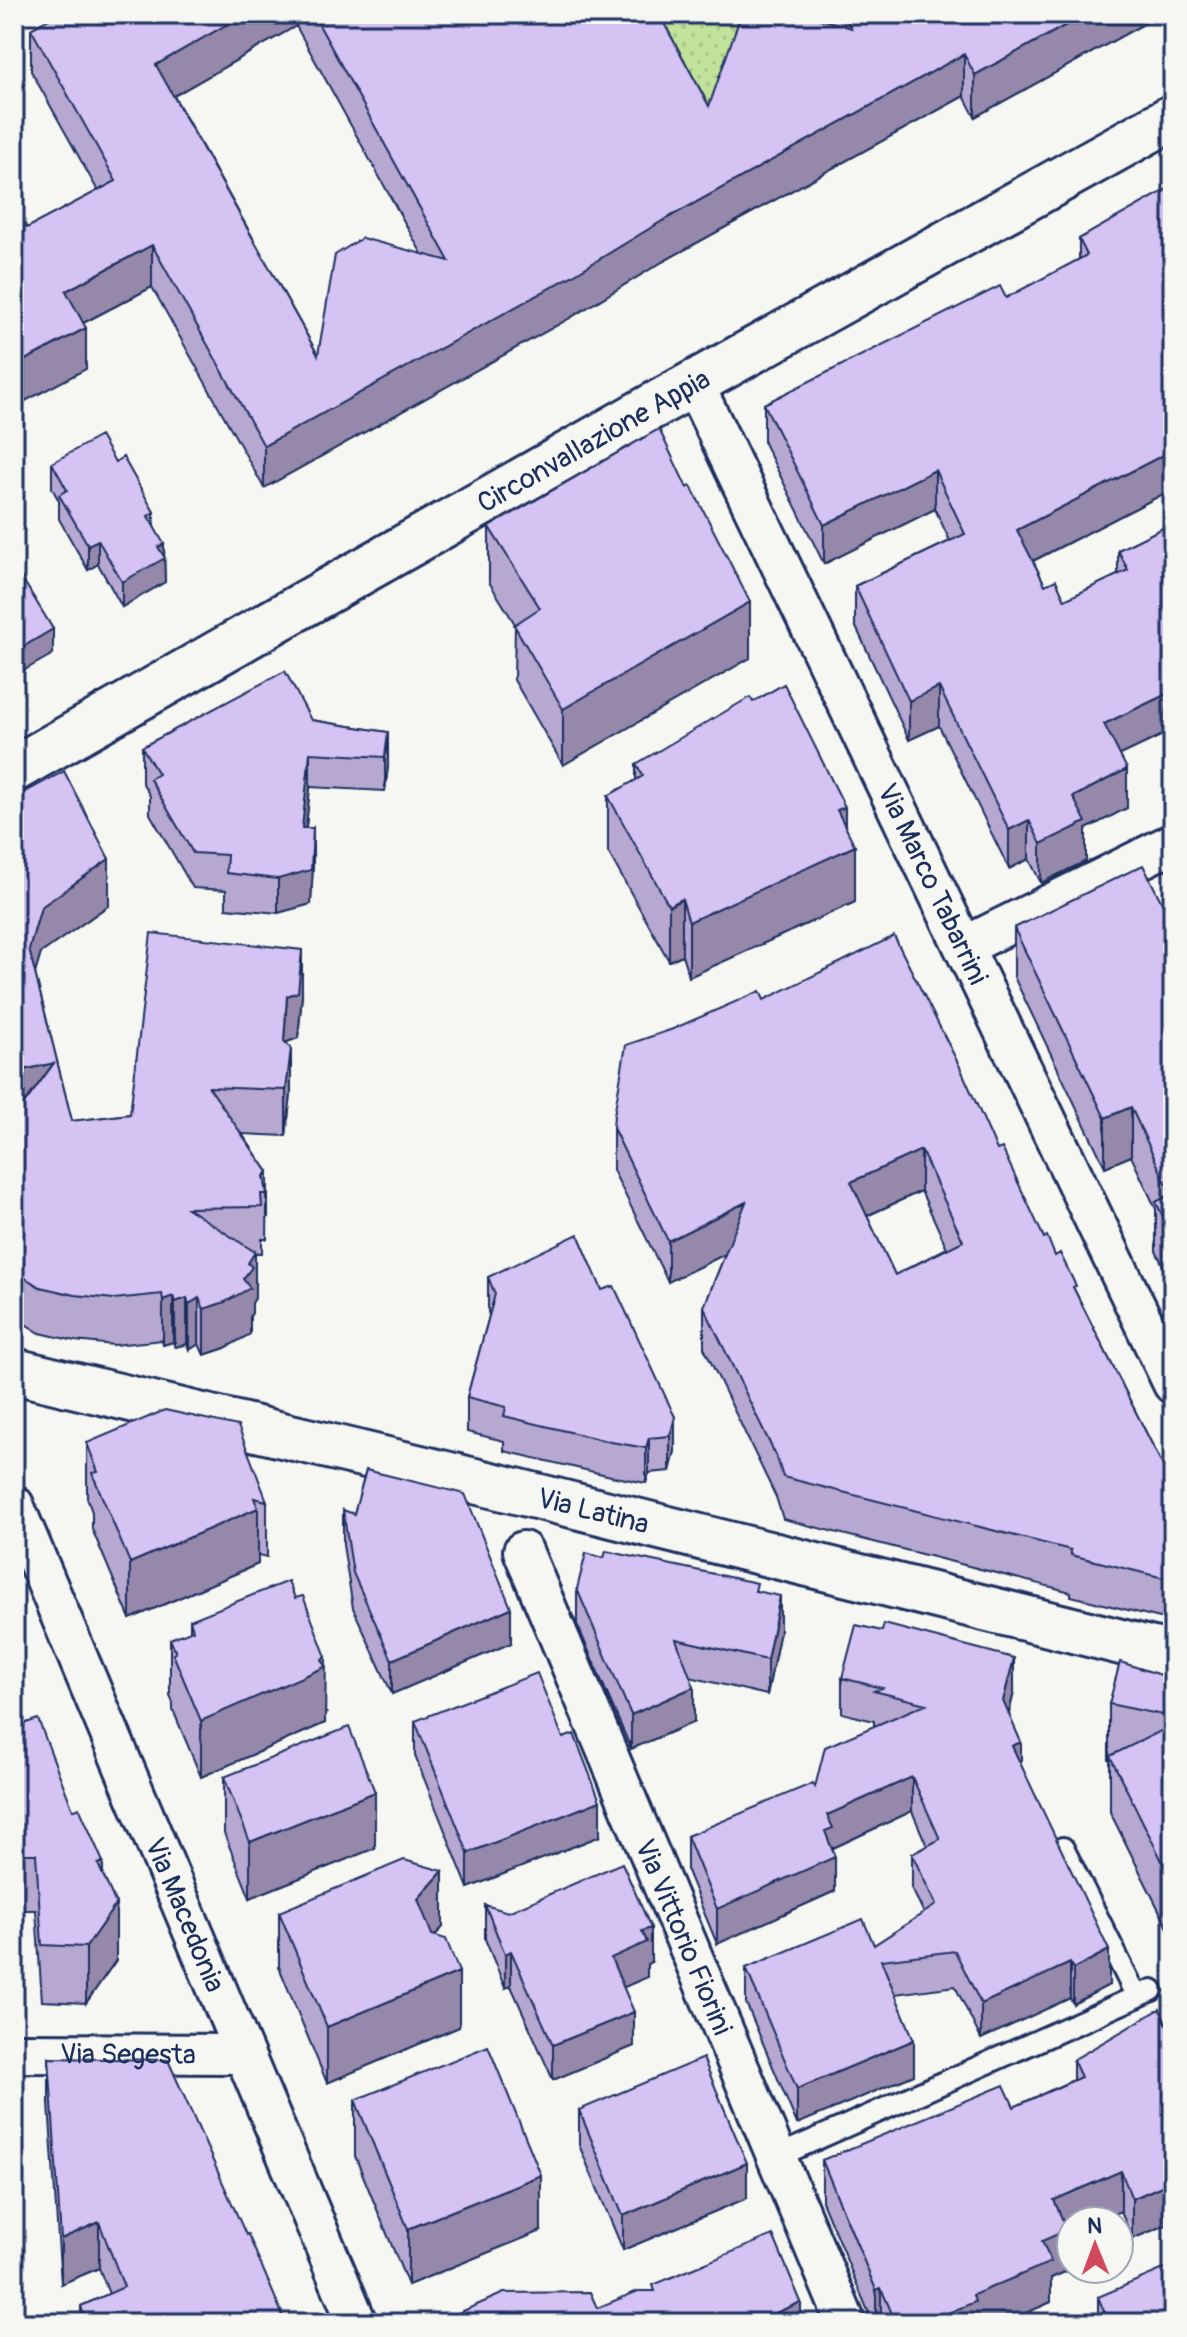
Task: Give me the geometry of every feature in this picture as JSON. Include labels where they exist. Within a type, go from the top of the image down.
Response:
[{"type":"street","name":"Circonvallazione Appia","points":[[14,769],[1173,117]]},
{"type":"street","name":"Via Marco Tabarrini","points":[[694,384],[1173,1384]]},
{"type":"street","points":[[965,946],[1173,843]]},
{"type":"street","name":"Via Latina","points":[[14,1371],[489,1484],[1173,1655]]},
{"type":"street","name":"Via Macedonia","points":[[14,1505],[357,2323]]},
{"type":"street","name":"Via Vittorio Fiorini","points":[[523,1551],[846,2323]]},
{"type":"street","name":"Via Segesta","points":[[14,2053],[242,2054]]},
{"type":"lane","points":[[776,2157],[1145,1993],[1063,1848]]},
{"type":"green space","points":[[636,14],[820,14],[844,57],[704,139]]},
{"type":"building","points":[[58,14],[245,14],[156,65],[318,355],[335,255],[362,238],[449,261],[313,14],[659,14],[709,106],[738,23],[748,14],[803,14],[851,28],[844,14],[1086,14],[975,75],[964,54],[264,446],[152,245],[66,291],[86,328],[14,366],[14,205],[27,228],[116,181],[31,29]]},
{"type":"building","points":[[1173,186],[1173,450],[1017,530],[1045,585],[1056,580],[1065,600],[1128,570],[1118,550],[1173,523],[1173,691],[1104,724],[1127,769],[1073,797],[1086,822],[1041,844],[1029,820],[1009,830],[939,687],[909,701],[855,586],[965,534],[935,470],[824,525],[764,404],[1000,286],[1006,298],[1087,255],[1079,239]]},
{"type":"building","points":[[659,429],[687,488],[691,486],[750,602],[563,709],[514,625],[540,608],[489,527]]},
{"type":"building","points":[[100,436],[115,462],[123,457],[154,512],[148,516],[164,544],[158,547],[165,558],[122,582],[98,540],[88,545],[59,495],[67,490],[52,463]]},
{"type":"building","points":[[17,570],[53,629],[14,652],[14,571]]},
{"type":"building","points":[[285,671],[311,720],[388,732],[385,757],[310,753],[302,828],[313,828],[311,870],[278,879],[226,873],[227,855],[193,853],[150,779],[158,774],[142,747]]},
{"type":"building","points":[[784,684],[845,807],[837,810],[855,846],[689,922],[682,899],[669,906],[608,796],[643,776],[636,764],[750,697],[753,702]]},
{"type":"building","points":[[64,771],[109,859],[41,907],[29,949],[72,1121],[130,1114],[151,933],[302,950],[298,992],[287,996],[284,1041],[291,1048],[286,1090],[209,1087],[268,1172],[264,1176],[267,1194],[261,1194],[262,1207],[187,1208],[255,1252],[248,1263],[252,1267],[243,1279],[250,1288],[204,1309],[199,1298],[189,1304],[187,1298],[175,1302],[173,1296],[163,1300],[162,1294],[114,1299],[75,1295],[40,1287],[14,1271],[14,1118],[54,1063],[14,1072],[14,798]]},
{"type":"building","points":[[1143,865],[1173,925],[1173,1237],[1156,1202],[1171,1194],[1131,1107],[1105,1118],[1014,928]]},
{"type":"building","points":[[894,936],[960,1067],[997,1150],[1002,1148],[1055,1256],[1060,1253],[1076,1286],[1073,1287],[1173,1486],[1172,1580],[1071,1555],[1071,1550],[783,1477],[776,1456],[704,1307],[746,1202],[668,1241],[613,1128],[626,1045],[673,1029],[760,991],[764,1000]],"holes":[[[921,1150],[963,1241],[895,1275],[851,1182]]]},
{"type":"building","points":[[578,1234],[602,1290],[614,1286],[675,1417],[670,1436],[649,1438],[646,1448],[504,1416],[506,1407],[467,1397],[495,1294],[488,1277]]},
{"type":"building","points":[[165,1410],[238,1426],[267,1501],[254,1498],[258,1508],[130,1563],[92,1473],[98,1472],[87,1443]]},
{"type":"building","points":[[366,1470],[465,1494],[511,1608],[392,1660],[353,1573],[343,1510],[354,1514]]},
{"type":"building","points":[[606,1551],[757,1583],[755,1591],[780,1596],[767,1660],[676,1639],[694,1687],[631,1715],[577,1589],[586,1553],[604,1558]]},
{"type":"building","points":[[288,1581],[295,1598],[303,1596],[326,1657],[322,1659],[325,1667],[201,1721],[173,1654],[176,1653],[170,1639],[193,1630],[190,1620]]},
{"type":"building","points":[[884,1624],[1014,1658],[1003,1701],[1021,1742],[1012,1746],[1109,1950],[1073,1969],[1070,1963],[981,2004],[955,1951],[881,1960],[914,2040],[797,2089],[746,1968],[863,1919],[874,1945],[936,1905],[912,1854],[940,1839],[912,1777],[827,1815],[833,1828],[825,1831],[835,1857],[717,1909],[687,1836],[813,1783],[815,1787],[825,1747],[926,1704],[874,1691],[882,1688],[842,1678],[856,1625],[882,1631]]},
{"type":"building","points":[[1120,1662],[1161,1675],[1162,1669],[1173,1672],[1173,1717],[1109,1704]]},
{"type":"building","points":[[537,1673],[563,1738],[574,1734],[600,1801],[468,1853],[415,1721]]},
{"type":"building","points":[[38,1719],[73,1810],[79,1807],[103,1862],[98,1864],[116,1904],[86,1947],[42,1945],[36,1854],[14,1854],[14,1727]]},
{"type":"building","points":[[1173,1725],[1173,1883],[1110,1756]]},
{"type":"building","points":[[349,1727],[375,1792],[250,1842],[224,1777]]},
{"type":"building","points":[[404,1860],[443,1871],[418,1899],[432,1935],[446,1939],[459,1972],[327,2027],[279,1912]]},
{"type":"building","points":[[622,1863],[651,1928],[642,1931],[647,1942],[611,1958],[634,2012],[553,2045],[511,1951],[505,1954],[485,1905],[508,1912]]},
{"type":"building","points":[[1160,2009],[1173,2039],[1173,2181],[1132,2199],[1121,2171],[1054,2200],[1055,2235],[1042,2241],[1051,2262],[973,2295],[975,2302],[926,2322],[923,2314],[896,2323],[881,2288],[876,2290],[822,2160],[1004,2085],[1014,2107],[1081,2077],[1073,2060]]},
{"type":"building","points":[[488,2046],[541,2175],[408,2229],[355,2100]]},
{"type":"building","points":[[49,2058],[168,2060],[286,2323],[86,2323],[81,2306],[124,2287],[99,2222],[61,2239]]},
{"type":"building","points":[[703,2058],[747,2163],[623,2216],[579,2110]]},
{"type":"building","points":[[773,2235],[801,2302],[752,2323],[440,2321],[504,2293],[590,2292],[597,2308],[638,2291],[655,2291],[653,2285]]},
{"type":"building","points":[[1173,2265],[1173,2323],[1109,2323],[1098,2297],[1126,2285],[1135,2285],[1135,2281]]}]
